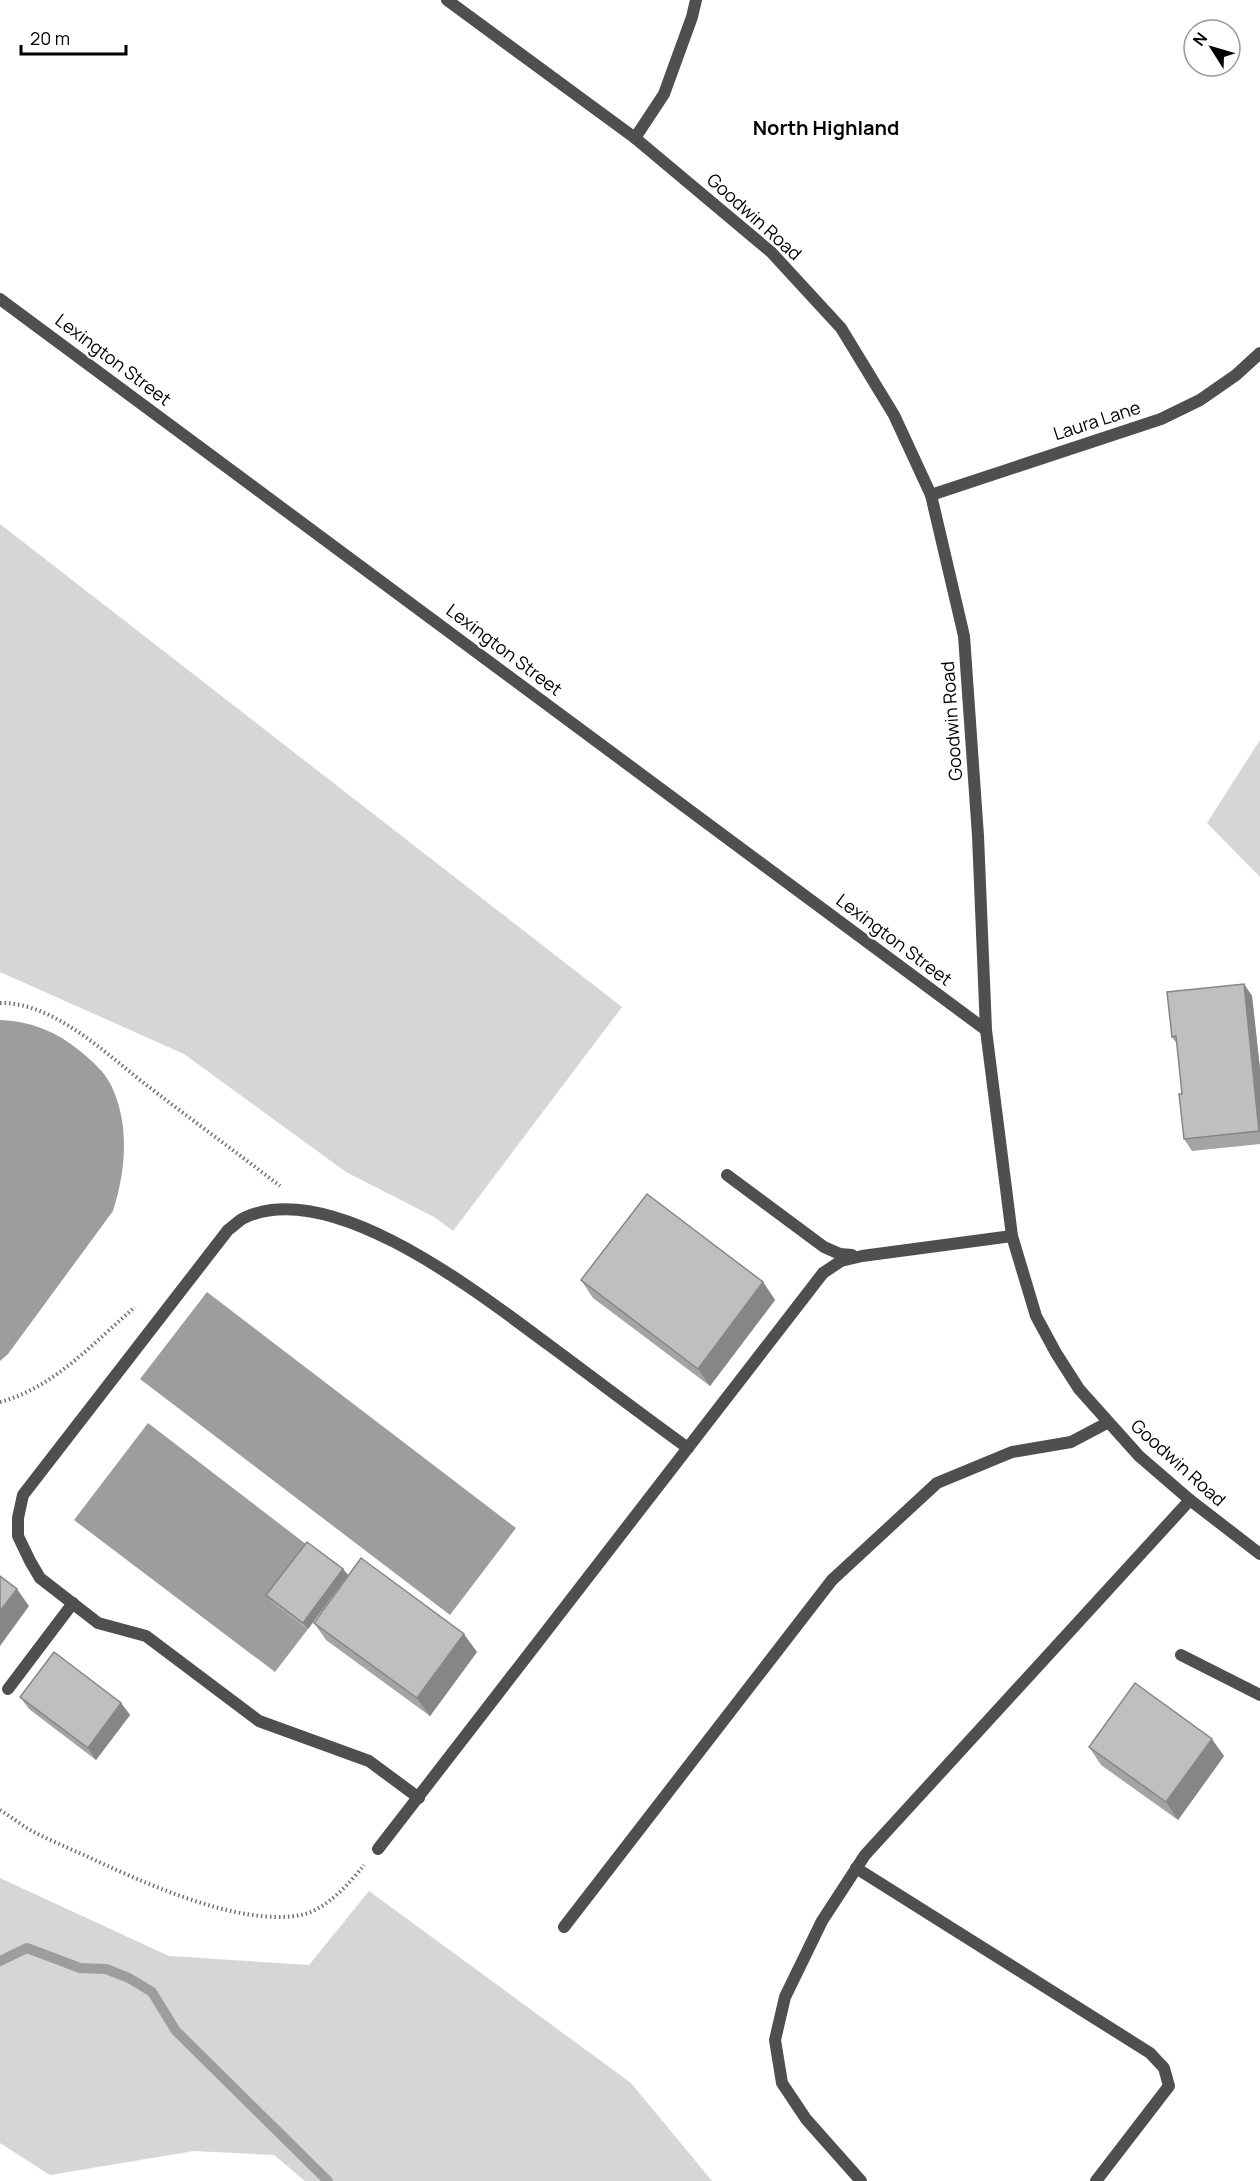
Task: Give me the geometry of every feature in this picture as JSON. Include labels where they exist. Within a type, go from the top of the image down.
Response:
[{"type":"street","name":"Goodwin Road","points":[[447,0],[635,138],[771,252],[841,328],[894,415],[931,495],[964,636],[978,836],[986,1030],[1012,1236],[1036,1316],[1079,1389],[1107,1423],[1139,1456],[1190,1500],[1260,1554]]},
{"type":"street","points":[[635,138],[664,94],[696,0]]},
{"type":"street","name":"Lexington Street","points":[[0,299],[986,1030]]},
{"type":"street","name":"Laura Lane","points":[[931,495],[1161,419],[1200,400],[1236,375],[1260,353]]},
{"type":"street","points":[[726,1175],[824,1247],[840,1254],[862,1256]]},
{"type":"street","points":[[418,1798],[369,1761],[259,1721],[146,1636],[98,1623],[40,1578],[30,1561],[18,1536],[18,1518],[23,1495],[228,1230],[245,1217],[271,1209],[312,1212],[350,1222],[419,1254],[511,1317],[688,1448]]},
{"type":"street","points":[[378,1849],[817,1280],[829,1268],[841,1261],[862,1256],[1012,1236]]},
{"type":"street","points":[[564,1927],[832,1580],[850,1563],[937,1483],[1012,1452],[1071,1442],[1107,1423]]},
{"type":"street","points":[[861,2181],[806,2119],[782,2083],[775,2040],[785,1997],[822,1921],[865,1855],[1190,1500]]},
{"type":"street","points":[[8,1689],[74,1603]]},
{"type":"street","points":[[1181,1655],[1260,1695]]},
{"type":"street","points":[[856,1868],[1150,2053],[1164,2068],[1169,2086],[1096,2181]]},
{"type":"path","points":[[0,1003],[30,1008],[91,1039],[130,1072],[312,1212]]},
{"type":"path","points":[[0,1402],[42,1385],[138,1305]]},
{"type":"path","points":[[0,1809],[29,1830],[122,1873],[189,1899],[246,1914],[276,1916],[302,1914],[327,1903],[378,1849]]},
{"type":"shaded area","points":[[0,524],[622,1007],[453,1231],[436,1218],[346,1172],[184,1054],[0,972]]},
{"type":"shaded area","points":[[1260,740],[1260,877],[1207,823]]},
{"type":"shaded area","points":[[0,1020],[22,1022],[42,1028],[71,1044],[97,1066],[111,1085],[117,1100],[124,1147],[121,1180],[113,1211],[8,1354],[0,1361]]},
{"type":"shaded area","points":[[207,1292],[516,1528],[450,1615],[140,1379]]},
{"type":"shaded area","points":[[148,1423],[311,1548],[271,1601],[308,1629],[275,1672],[74,1520]]},
{"type":"shaded area","points":[[0,1878],[169,1956],[309,1965],[369,1891],[631,2083],[712,2181],[305,2181],[274,2155],[194,2151],[50,2175],[0,2143]]},
{"type":"building","points":[[1244,984],[1259,1131],[1184,1139],[1176,1036],[1172,1037],[1167,992]]},
{"type":"building","points":[[647,1194],[763,1282],[698,1369],[581,1280]]},
{"type":"building","points":[[307,1542],[343,1569],[303,1623],[266,1595]]},
{"type":"building","points":[[361,1558],[464,1634],[417,1698],[314,1623]]},
{"type":"building","points":[[0,1576],[17,1589],[0,1611]]},
{"type":"building","points":[[54,1652],[121,1703],[88,1748],[20,1697]]},
{"type":"building","points":[[1135,1683],[1212,1739],[1166,1802],[1089,1747]]},
{"type":"waterway","points":[[0,1961],[27,1948],[80,1968],[106,1969],[129,1978],[152,1992],[176,2031],[328,2181]]},
{"type":"district","name":"North Highland","points":[[826,128]]}]
